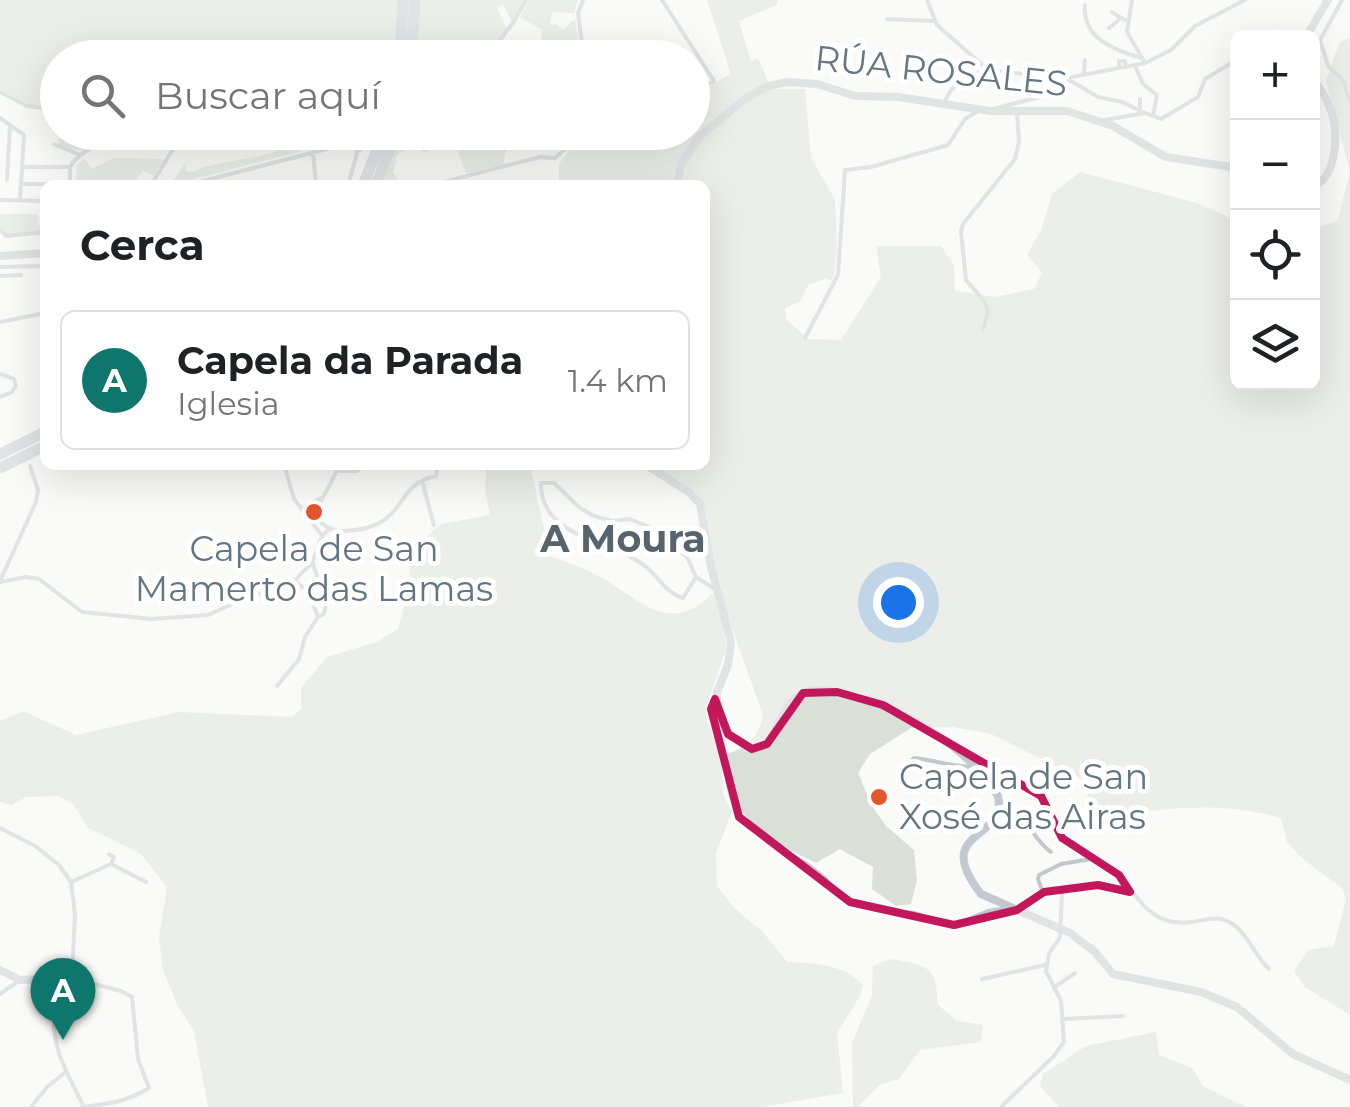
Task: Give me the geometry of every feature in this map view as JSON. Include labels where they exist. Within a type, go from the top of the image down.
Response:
[{"type":"highway","points":[[401,40],[404,0]]},
{"type":"highway","points":[[412,40],[415,0]]},
{"type":"highway","points":[[365,180],[377,150]]},
{"type":"highway","points":[[378,180],[389,150]]},
{"type":"highway","points":[[0,454],[40,434]]},
{"type":"highway","points":[[0,468],[40,448]]},
{"type":"street","points":[[501,40],[526,0]]},
{"type":"street","points":[[582,40],[578,13],[583,0]]},
{"type":"street","points":[[662,0],[688,40]]},
{"type":"street","points":[[927,0],[933,22],[988,69]]},
{"type":"street","points":[[1132,0],[1128,32],[1143,61]]},
{"type":"street","points":[[944,104],[950,91],[968,76],[988,69],[1058,80],[1135,66],[1171,50],[1195,26],[1245,0]]},
{"type":"street","points":[[1310,30],[1328,0]]},
{"type":"street","points":[[1342,0],[1320,40],[1328,66],[1343,80],[1350,102]]},
{"type":"street","points":[[1084,5],[1086,24],[1106,45],[1143,61]]},
{"type":"street","points":[[1112,12],[1128,22]]},
{"type":"street","points":[[1109,28],[1122,18]]},
{"type":"street","points":[[887,19],[933,22]]},
{"type":"street","points":[[1084,73],[1085,60]]},
{"type":"street","points":[[1066,78],[1098,97],[1161,120],[1195,99],[1205,79],[1230,63]]},
{"type":"street","points":[[1135,66],[1142,84],[1158,95],[1153,116]]},
{"type":"street","points":[[806,338],[838,275],[845,170],[872,167],[948,145],[965,119],[1012,102],[1037,98],[1058,80]]},
{"type":"street","name":"RÚA ROSALES","points":[[710,128],[745,99],[776,84],[797,82],[855,96],[898,97],[986,110],[1067,111],[1125,131],[1166,157],[1230,167]]},
{"type":"street","points":[[1320,90],[1328,102],[1335,130],[1330,172],[1320,183]]},
{"type":"street","points":[[0,92],[27,106],[40,108]]},
{"type":"street","points":[[1140,99],[1143,112]]},
{"type":"street","points":[[982,329],[988,312],[966,280],[961,231],[1018,152],[1016,110]]},
{"type":"street","points":[[1102,122],[1143,112]]},
{"type":"street","points":[[0,118],[24,136],[20,200]]},
{"type":"street","points":[[6,180],[10,125]]},
{"type":"street","points":[[67,150],[80,156]]},
{"type":"street","points":[[70,180],[70,167],[92,150]]},
{"type":"street","points":[[154,180],[172,150]]},
{"type":"street","points":[[207,180],[320,150]]},
{"type":"street","points":[[350,180],[360,150]]},
{"type":"street","points":[[451,180],[540,157],[554,158],[564,150]]},
{"type":"street","name":"RÚA ROSALES","points":[[679,180],[681,164],[690,150]]},
{"type":"street","points":[[312,152],[315,180]]},
{"type":"street","points":[[22,167],[70,167]]},
{"type":"street","points":[[21,184],[40,184]]},
{"type":"street","points":[[0,200],[40,201]]},
{"type":"street","points":[[0,229],[6,236],[40,233]]},
{"type":"street","points":[[0,256],[40,253]]},
{"type":"street","points":[[0,266],[40,266]]},
{"type":"street","points":[[0,276],[22,275]]},
{"type":"street","points":[[0,322],[40,314]]},
{"type":"street","points":[[0,374],[14,380],[16,386],[0,397]]},
{"type":"street","points":[[0,582],[36,502],[38,490],[30,466]]},
{"type":"street","points":[[285,470],[294,499],[328,530],[344,531],[382,524],[422,479],[436,476],[437,470]]},
{"type":"street","points":[[0,582],[26,576],[40,578],[82,612],[152,619],[208,615],[253,594],[295,582],[312,562],[321,535],[318,509],[338,470]]},
{"type":"street","points":[[654,470],[700,504],[716,590],[731,642],[728,665],[710,714],[724,750],[735,811],[768,842],[816,870],[838,895],[874,910],[928,916],[954,925],[988,911],[1013,909],[1044,893],[1098,885],[1130,892]]},
{"type":"street","points":[[422,479],[434,524]]},
{"type":"street","points":[[696,577],[688,594],[683,598],[674,596],[640,562],[588,541],[566,527],[548,508],[541,482],[554,483],[594,516],[612,521],[630,519],[649,527],[687,556],[696,577],[716,590]]},
{"type":"street","points":[[303,508],[323,496]]},
{"type":"street","points":[[321,535],[328,530]]},
{"type":"street","points":[[277,686],[299,659],[305,637],[324,614],[326,604],[312,562]]},
{"type":"street","points":[[295,582],[308,592],[318,617]]},
{"type":"street","points":[[716,700],[721,724],[728,734],[752,748],[767,744],[789,704],[816,690],[883,704],[938,736],[994,788],[1000,802],[995,821],[966,843],[964,858],[980,894],[1060,927],[1088,944],[1113,974],[1220,999],[1258,1022],[1293,1054],[1350,1080]]},
{"type":"street","points":[[899,772],[910,759],[916,758],[965,768],[978,762],[1010,775],[1041,796],[1062,838],[1125,881],[1130,892],[1162,921],[1180,924],[1224,920],[1244,932],[1256,956],[1269,968]]},
{"type":"street","points":[[1000,802],[1008,803],[1021,814],[1037,842],[1051,852]]},
{"type":"street","points":[[0,828],[36,846],[71,882],[75,911],[72,979]]},
{"type":"street","points":[[71,882],[111,864],[114,857],[109,854]]},
{"type":"street","points":[[1044,893],[1040,875],[1061,864],[1091,858]]},
{"type":"street","points":[[111,864],[146,882]]},
{"type":"street","points":[[1001,1107],[1061,1048],[1065,1038],[1056,986],[1047,977],[1047,965],[1059,940],[1063,890]]},
{"type":"street","points":[[982,979],[1047,965]]},
{"type":"street","points":[[0,994],[20,980],[42,978],[62,976],[132,996],[138,1059],[150,1088],[122,1101],[83,1107],[52,1033],[54,1019],[40,1003],[42,978],[40,969],[45,966]]},
{"type":"street","points":[[0,970],[20,980]]},
{"type":"street","points":[[1056,986],[1075,973]]},
{"type":"street","points":[[1064,1018],[1123,1016]]},
{"type":"street","points":[[31,1107],[67,1071]]},
{"type":"highlighted area","points":[[837,692],[883,705],[1041,796],[1062,838],[1119,875],[1130,892],[1098,885],[1044,892],[1017,910],[954,925],[850,902],[739,817],[711,709],[715,699],[728,734],[752,749],[767,744],[803,693]]},
{"type":"shaded area","points":[[0,0],[524,0],[512,22],[503,4],[497,8],[507,30],[498,40],[40,40],[40,106],[28,105],[0,89]]},
{"type":"shaded area","points":[[529,0],[578,0],[574,13],[553,12],[549,25],[556,24],[563,30],[575,19],[578,40],[542,40],[541,29],[520,17]]},
{"type":"shaded area","points":[[707,0],[777,0],[778,4],[739,21],[751,62],[758,58],[771,89],[805,89],[811,158],[835,200],[837,248],[833,281],[826,278],[808,285],[800,302],[785,308],[786,319],[808,339],[841,340],[881,277],[876,246],[941,246],[954,265],[955,291],[994,297],[1034,289],[1042,273],[1027,255],[1041,231],[1052,194],[1080,172],[1197,203],[1230,218],[1230,390],[1320,390],[1320,227],[1338,220],[1350,171],[1350,1015],[1305,987],[1294,971],[1308,950],[1334,946],[1346,899],[1343,889],[1287,842],[1281,818],[1238,810],[1194,808],[1107,819],[1089,809],[1086,781],[991,734],[953,727],[911,728],[870,754],[858,773],[872,806],[886,826],[914,850],[917,880],[911,904],[896,906],[872,889],[873,867],[840,849],[816,863],[767,835],[746,817],[732,788],[727,754],[751,740],[763,715],[717,586],[705,507],[696,493],[657,470],[710,470],[710,180],[559,180],[559,164],[570,150],[710,150],[710,86],[731,74]]},
{"type":"shaded area","points":[[1350,37],[1350,171],[1326,81],[1339,43]]},
{"type":"shaded area","points":[[277,150],[302,151],[189,180],[174,180],[185,164],[191,172]]},
{"type":"shaded area","points":[[373,150],[406,150],[397,155],[393,172],[398,180],[376,180]]},
{"type":"shaded area","points":[[457,150],[506,150],[503,165],[466,173]]},
{"type":"shaded area","points":[[85,158],[91,169],[115,158],[164,159],[154,176],[143,170],[136,180],[76,180],[77,165]]},
{"type":"shaded area","points":[[0,214],[38,214],[40,233],[6,236],[0,229]]},
{"type":"shaded area","points":[[487,470],[531,470],[550,556],[595,574],[652,609],[681,613],[713,593],[724,625],[726,649],[706,717],[721,756],[723,794],[732,812],[716,853],[717,886],[787,962],[838,969],[863,985],[837,1033],[843,1093],[761,1107],[208,1107],[194,1031],[163,970],[159,937],[167,887],[141,854],[88,828],[74,805],[59,796],[26,797],[12,805],[0,802],[0,721],[23,711],[76,735],[179,712],[292,717],[301,709],[301,688],[327,657],[377,642],[398,629],[411,581],[407,554],[441,524],[490,515],[485,490]]},
{"type":"shaded area","points":[[891,959],[927,969],[935,981],[937,1004],[957,1021],[983,1025],[981,1042],[920,1050],[899,1079],[881,1084],[858,1107],[853,1107],[852,1043],[872,996],[873,966]]},
{"type":"shaded area","points":[[1156,1032],[1159,1055],[1192,1068],[1203,1086],[1246,1107],[1059,1107],[1040,1086],[1043,1074],[1086,1046]]},
{"type":"place","name":"Capela de San Mamerto das Lamas","points":[[314,512]]},
{"type":"place","name":"Capela de San Xosé das Airas","points":[[879,797]]},
{"type":"place","name":"Capela da Parada","points":[[63,1040]]},
{"type":"district","name":"A Moura","points":[[623,539]]}]
